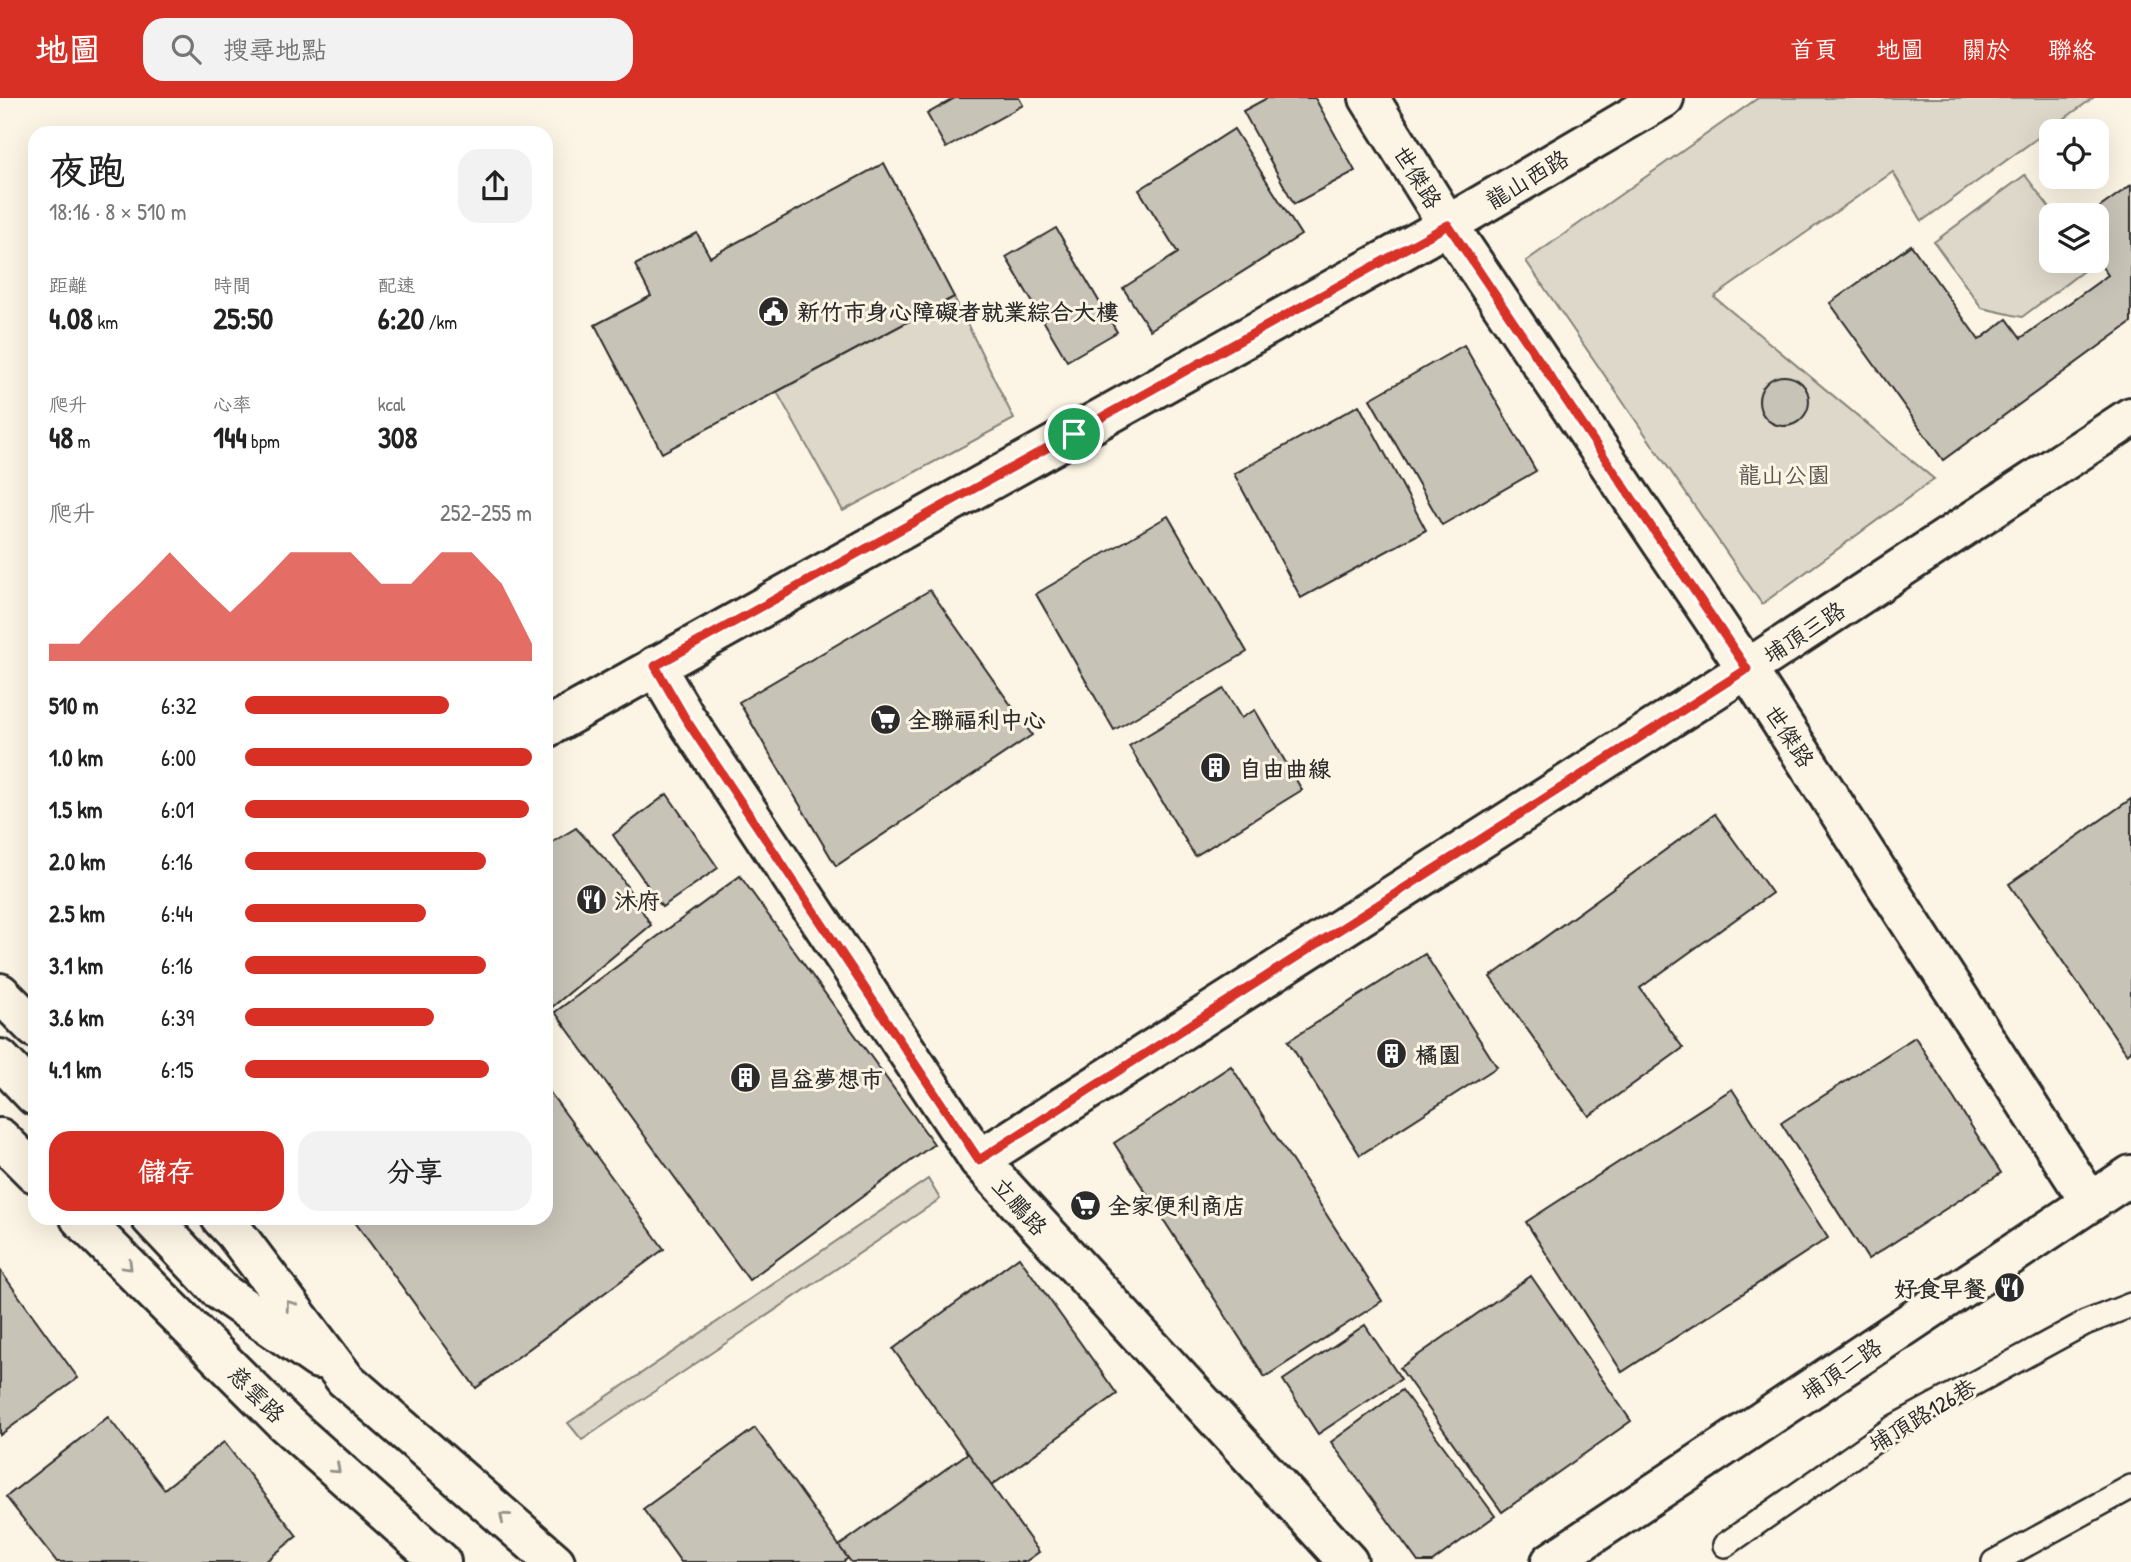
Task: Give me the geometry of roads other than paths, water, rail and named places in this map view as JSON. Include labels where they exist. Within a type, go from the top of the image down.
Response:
[{"type":"street","name":"世傑路","points":[[1369,98],[1448,225],[1747,669],[2090,1202]]},
{"type":"street","name":"龍山西路","points":[[553,724],[1448,225],[1664,98]]},
{"type":"street","name":"埔頂三路","points":[[979,1160],[1747,669],[2131,417]]},
{"type":"street","name":"立鵬路","points":[[655,666],[685,718],[979,1160],[1348,1562]]},
{"type":"street","points":[[0,993],[28,1018]]},
{"type":"street","points":[[0,1059],[28,1089]]},
{"type":"street","points":[[0,1138],[28,1166]]},
{"type":"street","name":"埔頂二路","points":[[1551,1562],[2131,1175]]},
{"type":"street","name":"慈雲路","points":[[87,1225],[285,1423],[441,1562]]},
{"type":"street","points":[[157,1225],[220,1291],[345,1379],[555,1562]]},
{"type":"street","points":[[228,1225],[345,1379]]},
{"type":"street","points":[[220,1291],[285,1423]]},
{"type":"lane","name":"埔頂路126巷","points":[[1725,1545],[1896,1426],[2085,1323],[2131,1306]]},
{"type":"lane","points":[[1994,1562],[2131,1487]]},
{"type":"place","name":"新竹市身心障礙者就業綜合大樓","points":[[774,311]]},
{"type":"place","name":"全聯福利中心","points":[[885,719]]},
{"type":"place","name":"自由曲線","points":[[1216,768]]},
{"type":"place","name":"沐府","points":[[591,900]]},
{"type":"place","name":"橘園","points":[[1392,1054]]},
{"type":"place","name":"昌益夢想市","points":[[745,1078]]},
{"type":"place","name":"全家便利商店","points":[[1085,1205]]},
{"type":"place","name":"好食早餐","points":[[2009,1288]]},
{"type":"park label","name":"龍山公園","points":[[1784,474]]}]
